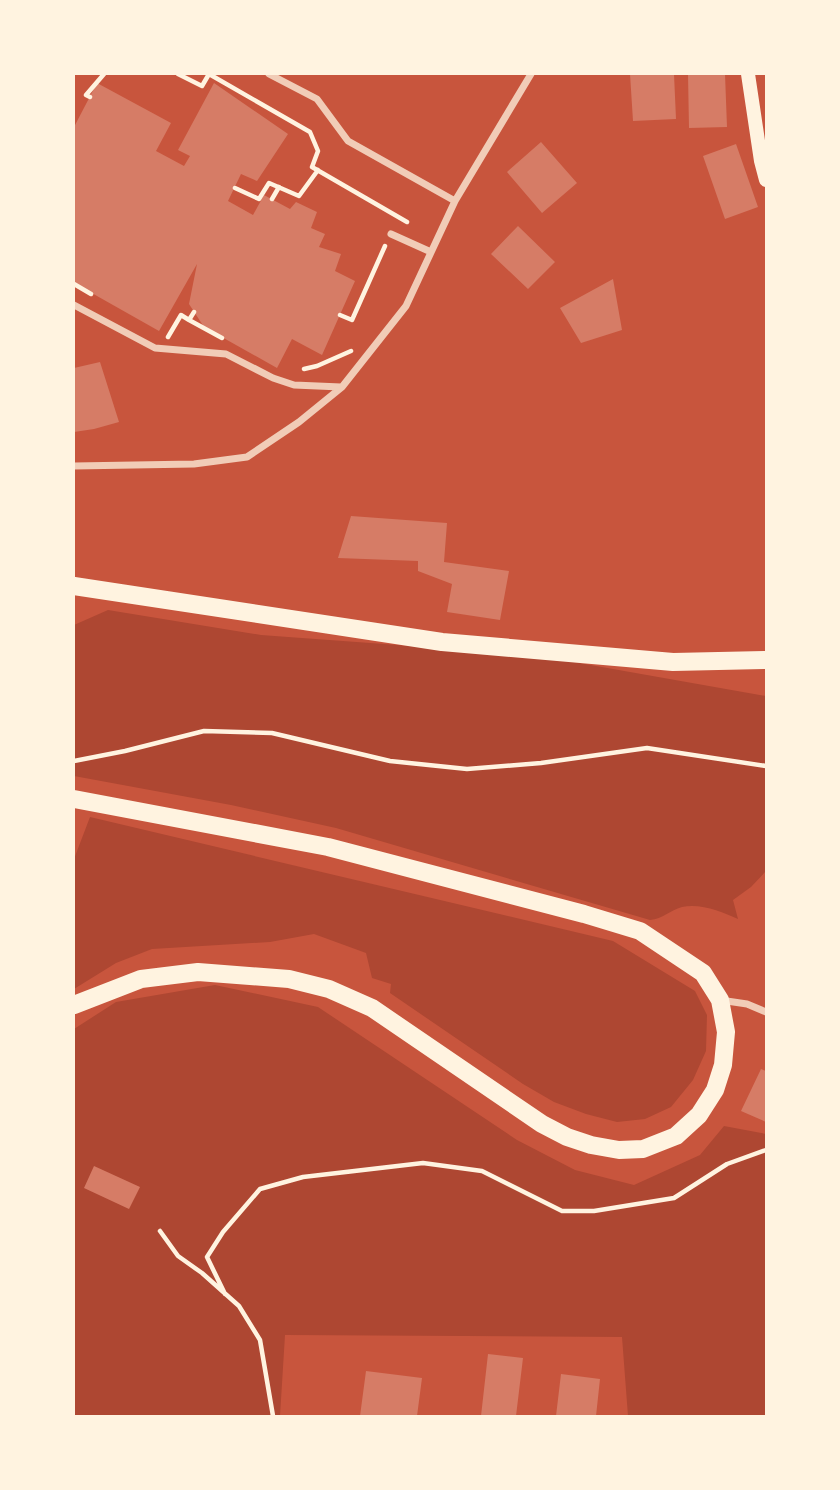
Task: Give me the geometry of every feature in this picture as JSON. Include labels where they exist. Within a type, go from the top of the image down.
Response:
[{"type":"main road","points":[[748,74],[766,180]]},
{"type":"main road","points":[[74,586],[442,642],[673,662],[766,660]]},
{"type":"main road","points":[[74,799],[328,847],[629,927],[640,931],[703,973],[720,1000],[726,1032],[723,1065],[715,1090],[699,1115],[676,1136],[643,1149],[619,1150],[591,1145],[542,1124],[372,1008],[329,989],[289,979],[198,972],[141,979],[74,1005]]},
{"type":"street","points":[[269,74],[317,99],[348,141],[455,201]]},
{"type":"street","points":[[74,466],[194,464],[247,457],[299,422],[342,387],[406,306],[455,201],[531,74]]},
{"type":"street","points":[[391,234],[431,252]]},
{"type":"street","points":[[74,305],[155,348],[226,354],[294,385],[313,388],[342,387]]},
{"type":"street","points":[[720,1000],[747,1004],[766,1012]]},
{"type":"path","points":[[90,97],[86,95],[104,74]]},
{"type":"path","points":[[178,74],[202,86],[209,74],[310,132],[317,151],[312,167],[416,228]]},
{"type":"path","points":[[235,188],[259,198],[269,183],[299,196],[318,170]]},
{"type":"path","points":[[272,199],[279,187]]},
{"type":"path","points":[[340,315],[352,320],[391,234]]},
{"type":"path","points":[[74,284],[97,298]]},
{"type":"path","points":[[189,320],[194,312]]},
{"type":"path","points":[[156,331],[167,338],[181,315],[231,344]]},
{"type":"path","points":[[293,368],[317,366],[339,358],[360,343]]},
{"type":"path","points":[[74,761],[204,731],[272,733],[390,761],[467,769],[541,764],[648,748],[766,765]]},
{"type":"path","points":[[225,1294],[207,1257],[223,1232],[260,1189],[303,1177],[423,1163],[482,1171],[562,1211],[594,1210],[674,1198],[727,1164],[766,1150]]},
{"type":"path","points":[[160,1231],[178,1256],[239,1306],[260,1340],[273,1416]]},
{"type":"shaded area","points":[[108,610],[261,635],[534,655],[766,696],[766,871],[751,887],[733,900],[738,919],[711,909],[689,906],[650,920],[336,828],[231,805],[74,776],[74,625]]},
{"type":"shaded area","points":[[90,817],[613,941],[695,991],[707,1015],[706,1051],[693,1080],[671,1107],[645,1119],[617,1122],[554,1102],[523,1084],[390,993],[391,984],[372,978],[366,953],[314,934],[270,942],[152,949],[116,963],[74,989],[74,859]]},
{"type":"shaded area","points":[[215,985],[318,1007],[517,1140],[575,1170],[634,1185],[700,1155],[724,1126],[766,1134],[766,1416],[628,1416],[622,1337],[285,1335],[280,1416],[74,1416],[74,1029],[116,1002]]},
{"type":"building","points":[[630,74],[674,74],[676,119],[633,121]]},
{"type":"building","points":[[688,74],[725,74],[727,127],[689,128]]},
{"type":"building","points":[[97,83],[171,123],[156,151],[184,166],[190,156],[178,150],[214,83],[288,134],[257,181],[241,174],[228,201],[253,215],[264,195],[290,209],[296,202],[317,212],[311,228],[325,234],[319,247],[341,254],[335,271],[355,281],[322,355],[292,339],[277,368],[204,327],[189,304],[197,264],[159,331],[74,283],[74,127]]},
{"type":"building","points":[[541,142],[577,183],[542,213],[507,172]]},
{"type":"building","points":[[736,144],[758,207],[725,219],[703,156]]},
{"type":"building","points":[[518,226],[555,262],[528,289],[491,254]]},
{"type":"building","points":[[613,279],[622,330],[581,343],[560,308]]},
{"type":"building","points":[[100,362],[119,422],[74,432],[74,368]]},
{"type":"building","points":[[351,516],[447,523],[444,562],[509,571],[500,620],[447,612],[452,584],[418,571],[418,561],[338,558]]},
{"type":"building","points":[[761,1069],[766,1071],[766,1122],[741,1111]]},
{"type":"building","points":[[94,1166],[140,1187],[129,1209],[84,1188]]},
{"type":"building","points":[[488,1354],[523,1358],[516,1416],[481,1416]]},
{"type":"building","points":[[366,1371],[422,1378],[417,1416],[360,1416]]},
{"type":"building","points":[[561,1374],[600,1379],[596,1416],[556,1416]]}]
